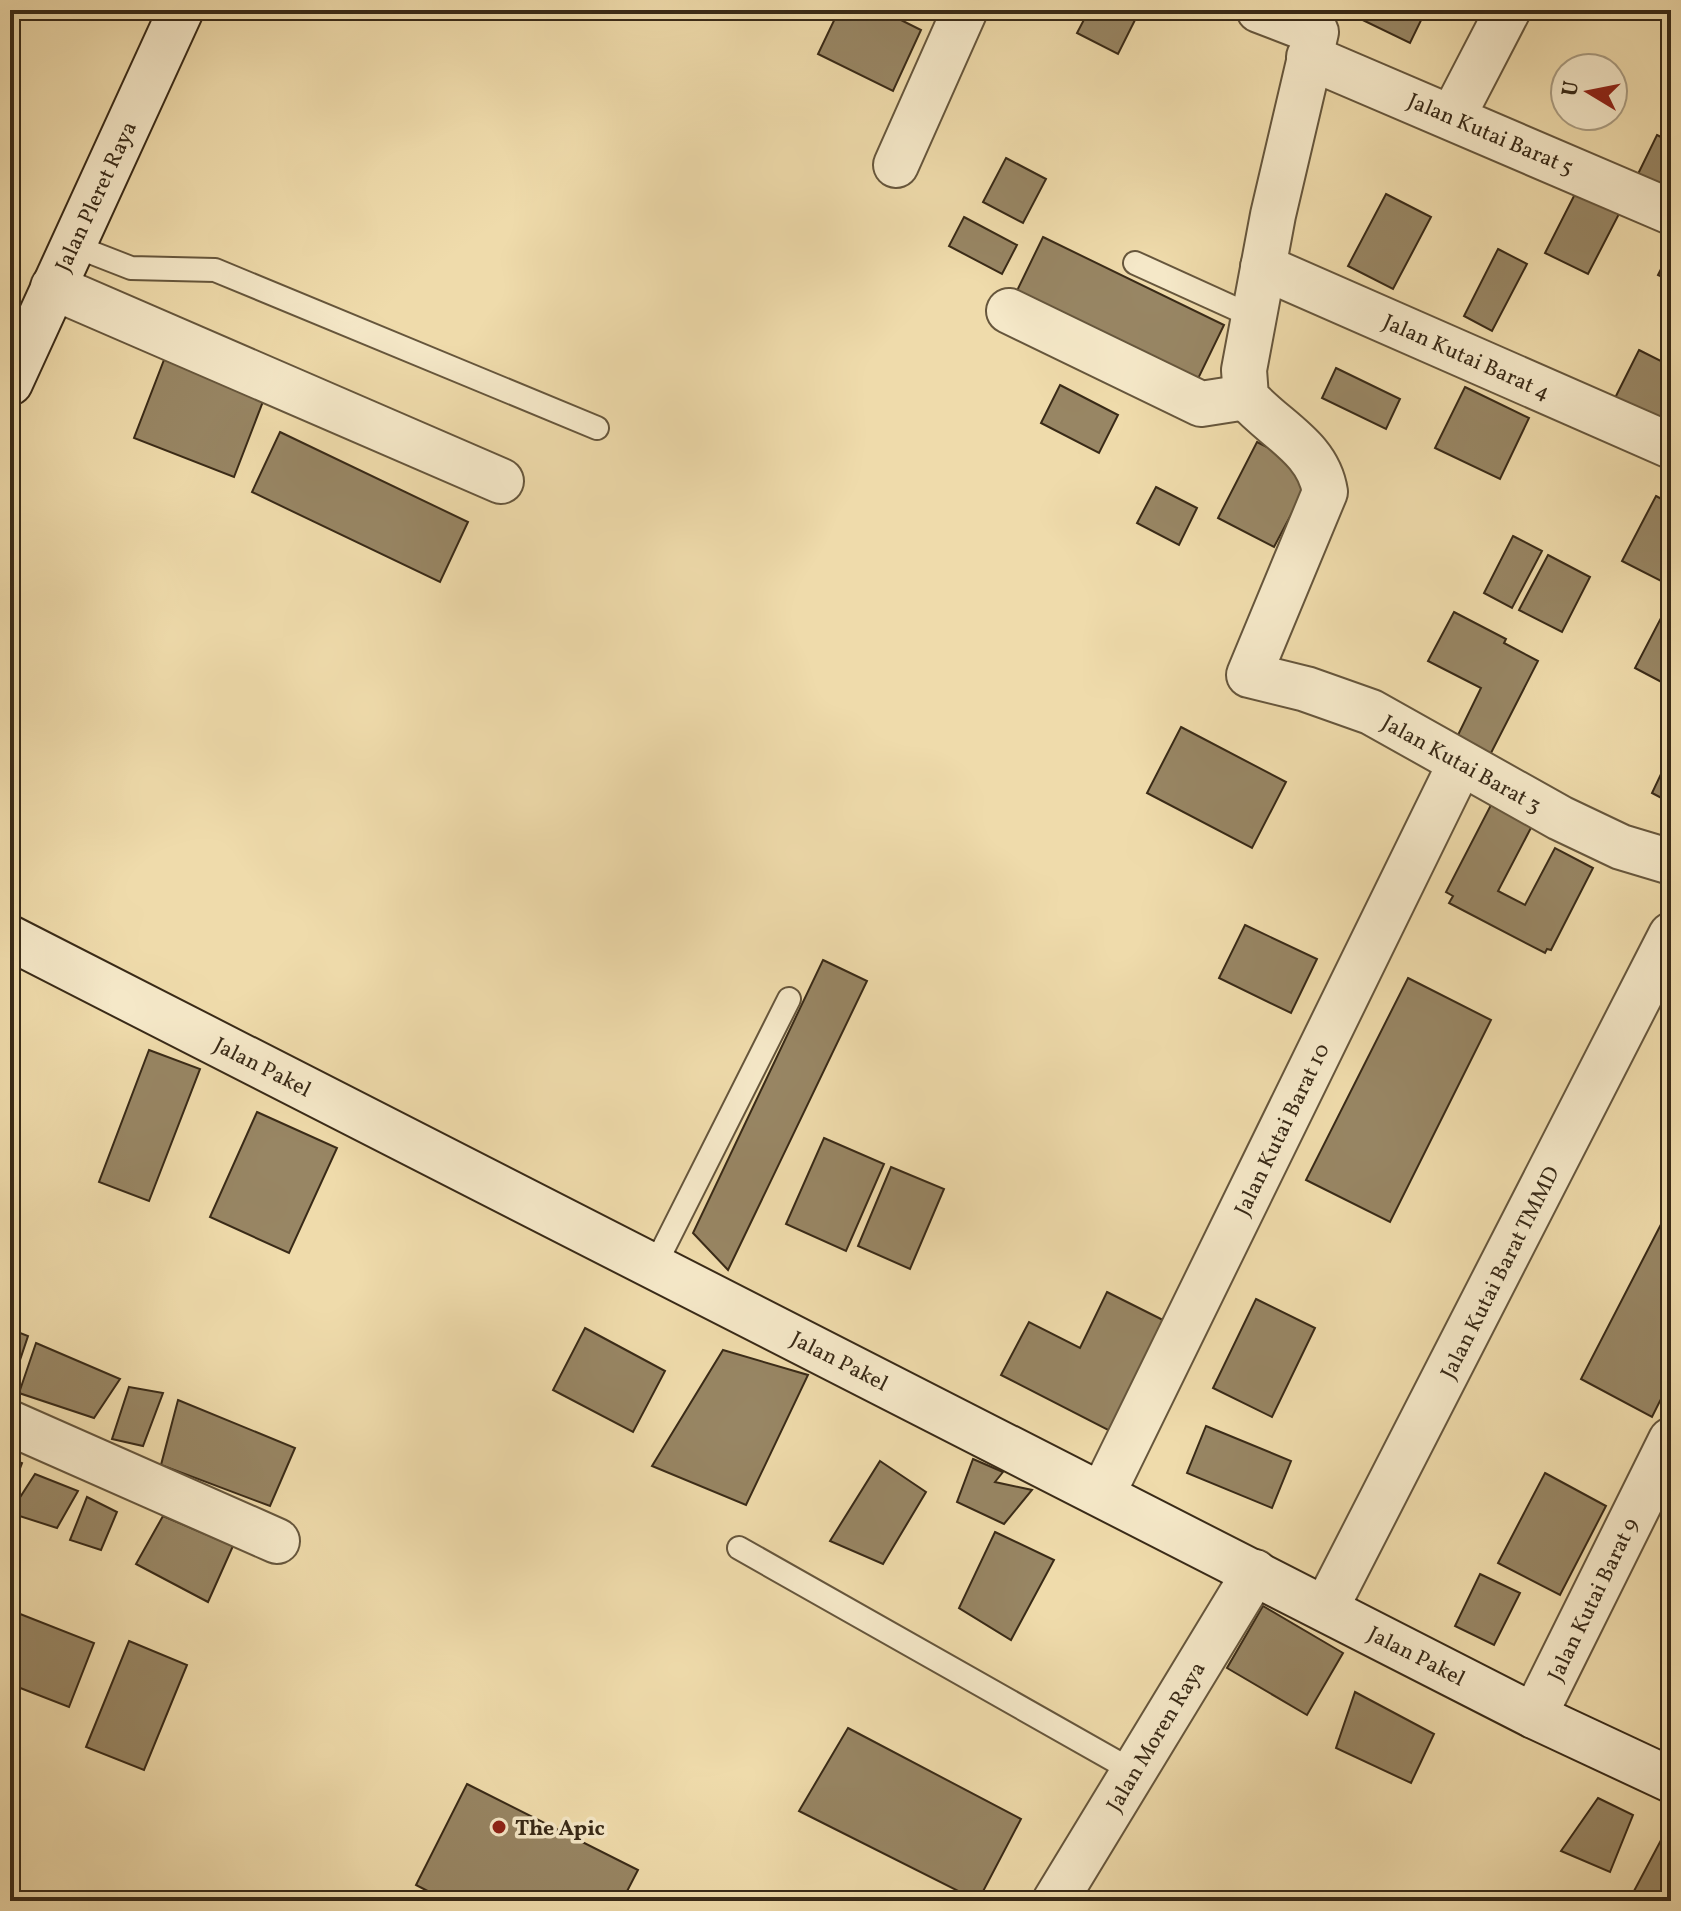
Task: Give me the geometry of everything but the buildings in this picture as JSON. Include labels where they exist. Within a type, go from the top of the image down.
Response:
[{"type":"street","name":"Jalan Pleret Raya","points":[[10,383],[181,10]]},
{"type":"street","points":[[896,165],[965,10]]},
{"type":"street","name":"Jalan Kutai Barat 5","points":[[1259,10],[1316,33],[1453,116],[1671,212]]},
{"type":"street","points":[[1453,116],[1508,10]]},
{"type":"street","points":[[1009,311],[1201,404],[1246,397],[1244,370],[1260,282],[1316,33]]},
{"type":"street","name":"Jalan Kutai Barat 4","points":[[1260,282],[1671,446]]},
{"type":"street","points":[[53,287],[501,481]]},
{"type":"street","name":"Jalan Kutai Barat 3","points":[[1246,397],[1280,432],[1303,447],[1321,470],[1325,492],[1249,675],[1306,689],[1371,712],[1460,764],[1621,847],[1671,862]]},
{"type":"street","name":"Jalan Kutai Barat 10","points":[[1103,1493],[1460,764]]},
{"type":"street","name":"Jalan Kutai Barat TMMD","points":[[1326,1608],[1671,935]]},
{"type":"street","name":"Jalan Pakel","points":[[10,938],[1103,1493],[1534,1716],[1671,1780]]},
{"type":"street","points":[[10,1423],[277,1541]]},
{"type":"street","name":"Jalan Kutai Barat 9","points":[[1534,1716],[1671,1440]]},
{"type":"street","name":"Jalan Moren Raya","points":[[1055,1901],[1255,1572]]},
{"type":"lane","points":[[72,245],[131,268],[215,270],[597,428]]},
{"type":"lane","points":[[1135,263],[1243,312],[1260,282]]},
{"type":"lane","points":[[651,1263],[789,999]]},
{"type":"lane","points":[[739,1548],[1133,1771]]},
{"type":"place","name":"The Apic","points":[[499,1827]]}]
